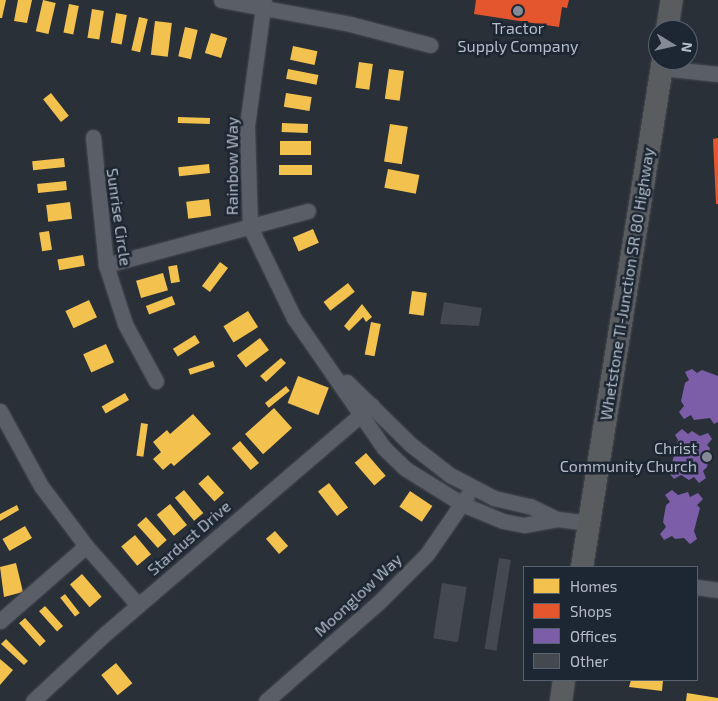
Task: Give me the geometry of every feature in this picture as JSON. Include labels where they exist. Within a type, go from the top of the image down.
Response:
[{"type":"highway","points":[[669,20],[672,0]]},
{"type":"highway","name":"Whetstone TI-Junction SR 80 Highway","points":[[582,566],[661,70]]},
{"type":"highway","points":[[561,701],[564,681]]},
{"type":"street","points":[[221,0],[264,4],[430,45]]},
{"type":"street","name":"Rainbow Way","points":[[264,4],[247,126],[250,227],[294,318],[332,370],[366,410],[430,461],[471,487],[494,498],[530,506],[556,519],[588,524]]},
{"type":"street","points":[[696,70],[718,74]]},
{"type":"street","name":"Sunrise Circle","points":[[93,137],[106,265],[125,324],[156,381]]},
{"type":"street","points":[[106,265],[308,211]]},
{"type":"street","name":"Rainbow Way","points":[[366,410],[384,448],[406,469],[462,504],[503,522],[524,525],[556,519]]},
{"type":"street","name":"Stardust Drive","points":[[33,701],[138,605],[366,410]]},
{"type":"street","points":[[0,411],[41,486],[86,546],[138,605]]},
{"type":"street","name":"Moonglow Way","points":[[266,701],[392,589],[427,554],[462,504],[471,487]]},
{"type":"street","points":[[0,621],[86,546]]},
{"type":"street","points":[[698,587],[718,590]]},
{"type":"building: Homes","points":[[0,0],[6,0],[2,18],[0,18]]},
{"type":"building: Homes","points":[[18,0],[32,0],[27,23],[14,21]]},
{"type":"building: Homes","points":[[43,0],[56,3],[48,34],[36,31]]},
{"type":"building: Homes","points":[[69,4],[79,6],[73,34],[63,32]]},
{"type":"building: Homes","points":[[92,9],[104,11],[99,40],[87,38]]},
{"type":"building: Homes","points":[[116,13],[127,15],[122,44],[111,43]]},
{"type":"building: Homes","points":[[139,17],[148,19],[140,52],[131,50]]},
{"type":"building: Homes","points":[[155,21],[172,23],[168,57],[151,55]]},
{"type":"building: Homes","points":[[185,27],[198,30],[191,59],[178,56]]},
{"type":"building: Homes","points":[[211,33],[227,38],[221,58],[205,53]]},
{"type":"building: Homes","points":[[293,46],[317,51],[315,65],[290,60]]},
{"type":"building: Homes","points":[[359,62],[373,64],[369,90],[355,88]]},
{"type":"building: Homes","points":[[288,69],[318,75],[317,85],[286,79]]},
{"type":"building: Homes","points":[[389,69],[404,71],[400,101],[385,99]]},
{"type":"building: Homes","points":[[51,93],[69,116],[61,122],[43,99]]},
{"type":"building: Homes","points":[[286,93],[312,97],[309,111],[284,107]]},
{"type":"building: Homes","points":[[178,117],[210,118],[210,124],[178,123]]},
{"type":"building: Homes","points":[[282,123],[308,124],[308,133],[282,132]]},
{"type":"building: Homes","points":[[390,124],[408,127],[402,164],[384,162]]},
{"type":"building: Homes","points":[[280,141],[311,141],[311,155],[280,155]]},
{"type":"building: Homes","points":[[64,158],[65,167],[33,170],[32,161]]},
{"type":"building: Homes","points":[[209,164],[210,173],[179,176],[178,167]]},
{"type":"building: Homes","points":[[279,165],[312,165],[312,175],[279,175]]},
{"type":"building: Homes","points":[[388,169],[419,175],[416,194],[384,188]]},
{"type":"building: Homes","points":[[66,181],[67,190],[38,193],[37,184]]},
{"type":"building: Homes","points":[[209,199],[211,216],[188,219],[186,202]]},
{"type":"building: Homes","points":[[70,202],[72,219],[48,222],[46,205]]},
{"type":"building: Homes","points":[[313,229],[319,243],[299,251],[293,238]]},
{"type":"building: Homes","points":[[49,231],[52,250],[42,251],[39,233]]},
{"type":"building: Homes","points":[[83,255],[85,266],[59,270],[57,260]]},
{"type":"building: Homes","points":[[220,262],[228,268],[210,292],[202,286]]},
{"type":"building: Homes","points":[[177,265],[180,282],[171,283],[168,267]]},
{"type":"building: Homes","points":[[163,273],[168,290],[141,298],[136,281]]},
{"type":"building: Homes","points":[[348,283],[355,292],[330,311],[324,302]]},
{"type":"building: Homes","points":[[412,291],[427,293],[424,316],[409,314]]},
{"type":"building: Homes","points":[[172,296],[175,304],[149,314],[146,306]]},
{"type":"building: Homes","points":[[89,300],[97,317],[73,328],[65,311]]},
{"type":"building: Homes","points":[[362,304],[372,317],[366,322],[363,317],[349,331],[344,326]]},
{"type":"building: Homes","points":[[248,311],[258,327],[233,342],[223,326]]},
{"type":"building: Homes","points":[[371,322],[381,324],[375,356],[365,354]]},
{"type":"building: Homes","points":[[195,335],[200,343],[178,356],[173,349]]},
{"type":"building: Homes","points":[[260,338],[269,350],[246,367],[237,355]]},
{"type":"building: Homes","points":[[106,344],[114,362],[91,372],[83,354]]},
{"type":"building: Homes","points":[[281,358],[286,363],[266,382],[260,376]]},
{"type":"building: Homes","points":[[213,361],[215,367],[190,375],[188,369]]},
{"type":"building: Homes","points":[[298,376],[329,388],[318,415],[288,403]]},
{"type":"building: Homes","points":[[286,386],[290,391],[269,408],[265,403]]},
{"type":"building: Homes","points":[[125,393],[129,400],[106,413],[102,406]]},
{"type":"building: Homes","points":[[274,408],[292,428],[263,454],[245,434]]},
{"type":"building: Homes","points":[[193,414],[211,434],[174,466],[171,463],[163,470],[153,459],[161,452],[153,442],[167,430],[170,434]]},
{"type":"building: Homes","points":[[141,423],[148,424],[143,457],[136,456]]},
{"type":"building: Homes","points":[[240,441],[259,463],[251,470],[232,448]]},
{"type":"building: Homes","points":[[366,453],[386,476],[374,485],[355,463]]},
{"type":"building: Homes","points":[[208,475],[224,493],[214,502],[198,484]]},
{"type":"building: Homes","points":[[329,483],[348,507],[337,516],[318,492]]},
{"type":"building: Homes","points":[[184,490],[203,513],[194,521],[175,498]]},
{"type":"building: Homes","points":[[410,491],[432,506],[422,522],[399,507]]},
{"type":"building: Homes","points":[[170,504],[187,525],[174,536],[157,515]]},
{"type":"building: Homes","points":[[17,505],[19,510],[0,521],[0,514]]},
{"type":"building: Homes","points":[[146,517],[167,540],[158,548],[137,525]]},
{"type":"building: Homes","points":[[25,526],[32,538],[9,551],[2,539]]},
{"type":"building: Homes","points":[[275,531],[288,546],[279,554],[266,539]]},
{"type":"building: Homes","points":[[135,535],[151,554],[137,566],[121,547]]},
{"type":"building: Homes","points":[[16,563],[23,592],[4,597],[0,567]]},
{"type":"building: Homes","points":[[82,574],[102,597],[90,607],[70,584]]},
{"type":"building: Homes","points":[[65,594],[80,613],[75,617],[60,598]]},
{"type":"building: Homes","points":[[45,606],[63,626],[57,631],[39,611]]},
{"type":"building: Homes","points":[[25,618],[46,641],[40,646],[19,623]]},
{"type":"building: Homes","points":[[6,639],[28,661],[24,665],[1,644]]},
{"type":"building: Homes","points":[[0,659],[13,670],[0,685]]},
{"type":"building: Homes","points":[[116,663],[132,683],[118,695],[101,675]]},
{"type":"building: Homes","points":[[631,681],[663,681],[662,691],[629,687]]},
{"type":"building: Homes","points":[[687,693],[718,698],[718,701],[686,701]]},
{"type":"building: Shops","name":"Tractor Supply Company","points":[[476,0],[569,0],[567,8],[562,7],[559,27],[474,14]]},
{"type":"building: Shops","points":[[718,138],[718,204],[716,204],[713,139]]},
{"type":"building: Offices","points":[[692,369],[697,373],[702,370],[718,376],[718,422],[714,424],[710,418],[694,420],[691,415],[684,419],[679,412],[684,406],[681,401],[685,383],[689,380],[685,372]]},
{"type":"building: Offices","points":[[682,429],[688,434],[692,431],[700,436],[708,433],[712,439],[707,445],[710,448],[707,467],[703,471],[706,478],[699,483],[694,477],[689,480],[681,475],[674,479],[669,473],[675,466],[672,463],[678,440],[675,435]]},
{"type":"building: Offices","points":[[672,490],[678,495],[688,492],[690,497],[698,493],[703,499],[697,505],[700,508],[694,531],[697,539],[690,544],[684,538],[675,539],[672,536],[664,540],[660,534],[666,527],[663,522],[666,505],[670,502],[665,495]]},
{"type":"building: Other","points":[[444,302],[482,308],[479,326],[440,324]]},
{"type":"building: Other","points":[[499,558],[511,560],[496,651],[485,649]]},
{"type":"building: Other","points":[[442,583],[467,587],[458,642],[433,638]]},
{"type":"place","name":"Tractor Supply Company","points":[[518,11]]},
{"type":"place","name":"Christ Community Church","points":[[707,457]]}]
